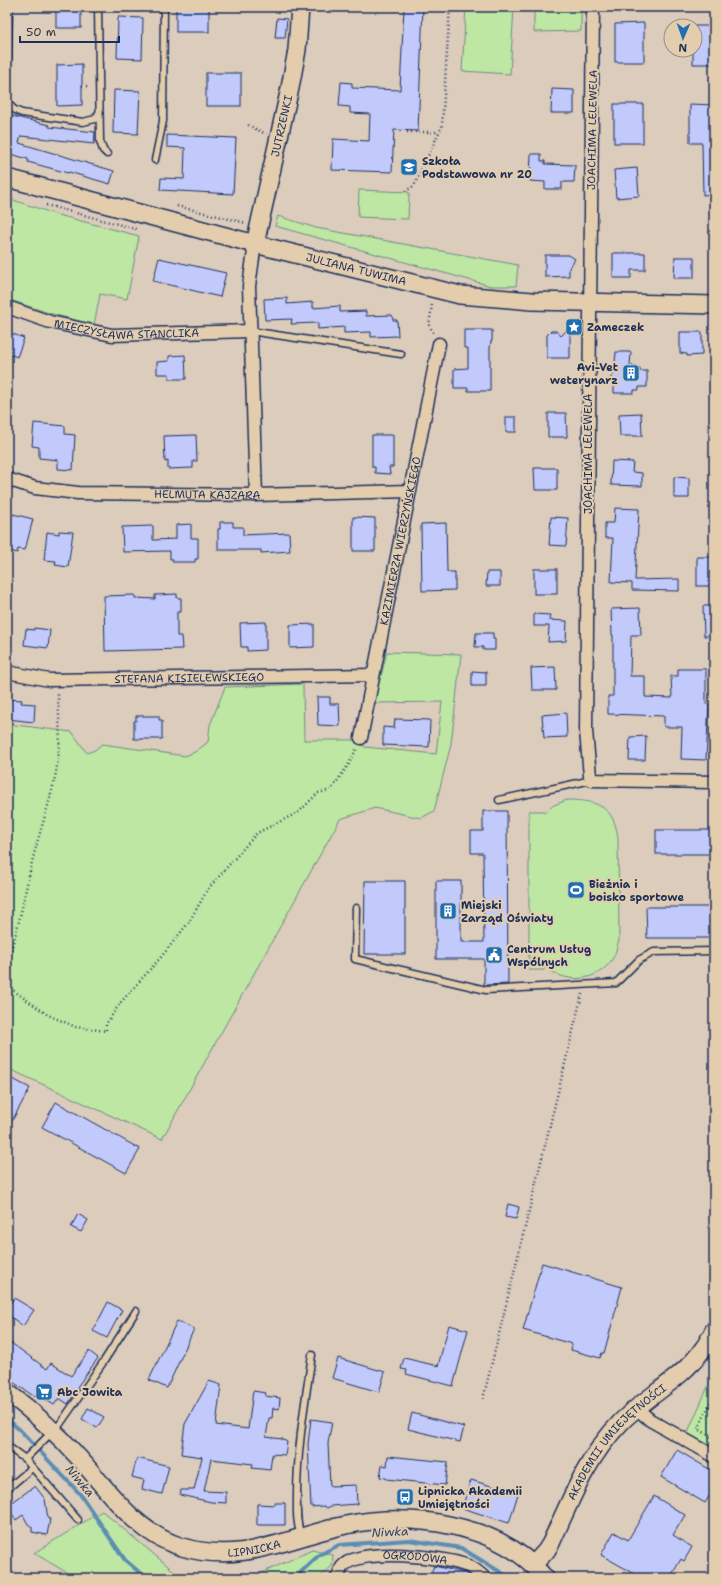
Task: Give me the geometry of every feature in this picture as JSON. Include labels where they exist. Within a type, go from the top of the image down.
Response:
[{"type":"street","name":"JUTRZENKI","points":[[254,244],[290,88],[297,50],[300,7]]},
{"type":"street","name":"JOACHIMA LELEWELA","points":[[592,780],[590,776],[586,731],[593,7]]},
{"type":"street","name":"JULIANA TUWIMA","points":[[7,178],[254,244],[460,295],[532,301],[714,305]]},
{"type":"street","points":[[254,244],[249,286],[256,495]]},
{"type":"street","name":"MIECZYSŁAWA STANCLIKA","points":[[7,307],[50,322],[112,335],[250,331]]},
{"type":"street","name":"KAZIMIERZA WIERZYŃSKIEGO","points":[[361,738],[439,344]]},
{"type":"street","name":"HELMUTA KAJZARA","points":[[7,479],[35,488],[78,494],[256,495],[410,491]]},
{"type":"street","name":"STEFANA KISIELEWSKIEGO","points":[[7,672],[49,680],[373,675]]},
{"type":"street","points":[[592,780],[714,782]]},
{"type":"street","name":"AKADEMII UMIEJĘTNOŚCI","points":[[533,1565],[551,1543],[584,1471],[597,1449],[617,1426],[636,1408],[686,1368],[703,1349],[714,1330]]},
{"type":"street","name":"LIPNICKA","points":[[7,1392],[129,1516],[145,1529],[167,1542],[196,1551],[225,1554],[251,1551],[301,1537],[361,1523],[389,1520],[433,1523],[481,1533],[515,1550],[533,1565],[545,1578]]},
{"type":"street","points":[[636,1408],[650,1420],[714,1456]]},
{"type":"street","name":"OGRODOWA","points":[[338,1578],[342,1566],[363,1557],[398,1555],[431,1557],[453,1561],[470,1566],[485,1578]]},
{"type":"lane","points":[[9,7],[7,99],[9,105],[14,110],[22,113],[83,122],[95,119],[99,113]]},
{"type":"lane","points":[[98,7],[99,113],[101,147],[107,154]]},
{"type":"lane","points":[[156,160],[163,121],[164,7]]},
{"type":"lane","points":[[250,331],[401,354]]},
{"type":"lane","points":[[499,800],[592,780]]},
{"type":"lane","points":[[356,908],[355,959],[486,990],[616,983],[639,960],[654,952],[714,951]]},
{"type":"lane","points":[[25,1459],[60,1424],[104,1361],[136,1311]]},
{"type":"lane","points":[[301,1537],[297,1518],[297,1474],[299,1447],[312,1355]]},
{"type":"lane","points":[[7,1446],[25,1459],[78,1520]]},
{"type":"lane","points":[[7,1488],[32,1468]]},
{"type":"path","points":[[404,191],[414,186],[442,126],[450,7]]},
{"type":"path","points":[[248,124],[271,136]]},
{"type":"path","points":[[407,132],[439,132]]},
{"type":"path","points":[[235,219],[248,224]]},
{"type":"path","points":[[432,305],[429,324],[439,344]]},
{"type":"path","points":[[7,961],[24,904],[34,854],[50,798],[57,764],[59,750],[58,680]]},
{"type":"path","points":[[7,986],[48,1016],[76,1027],[106,1031],[106,1024],[121,1002],[189,922],[208,889],[234,858],[257,834],[299,812],[318,793],[331,790],[349,764],[361,738]]},
{"type":"path","points":[[483,1399],[584,985]]},
{"type":"path","points":[[714,1395],[698,1429],[714,1438]]},
{"type":"green space","points":[[466,7],[514,7],[510,74],[462,71]]},
{"type":"green space","points":[[534,7],[581,7],[581,31],[534,32]]},
{"type":"green space","points":[[359,190],[409,192],[408,219],[358,217]]},
{"type":"green space","points":[[7,198],[58,215],[139,236],[127,299],[100,294],[94,325],[49,313],[7,299]]},
{"type":"green space","points":[[278,216],[316,228],[518,265],[516,286],[491,286],[275,226]]},
{"type":"green space","points":[[387,652],[461,654],[451,744],[434,811],[421,818],[375,808],[340,819],[162,1139],[7,1068],[7,724],[72,732],[87,753],[95,750],[102,744],[185,756],[195,752],[208,742],[210,725],[225,687],[303,684],[304,740],[354,740],[365,747],[436,754],[442,702],[374,703]]},
{"type":"green space","name":"Bieżnia i boisko sportowe","points":[[567,800],[578,800],[596,804],[603,808],[613,819],[618,839],[619,940],[616,951],[607,966],[599,972],[580,978],[561,976],[544,965],[544,970],[529,970],[529,811],[544,811],[544,813],[554,805]]},
{"type":"green space","points":[[714,1373],[714,1449],[687,1434]]},
{"type":"green space","points":[[102,1511],[181,1577],[186,1578],[76,1578],[34,1553]]},
{"type":"green space","points":[[312,1550],[333,1555],[332,1566],[318,1578],[251,1578]]},
{"type":"building","points":[[56,7],[81,7],[81,28],[56,28]]},
{"type":"building","points":[[176,7],[209,7],[209,32],[176,32]]},
{"type":"building","points":[[404,7],[423,7],[418,131],[394,130],[392,172],[332,170],[333,139],[369,141],[370,114],[350,113],[350,107],[339,106],[341,82],[352,83],[352,88],[400,90]]},
{"type":"building","points":[[118,17],[143,18],[142,59],[117,58]]},
{"type":"building","points":[[277,18],[287,19],[285,38],[275,38]]},
{"type":"building","points":[[644,23],[644,62],[615,62],[615,24]]},
{"type":"building","points":[[703,26],[714,26],[714,64],[693,64],[693,58],[703,58]]},
{"type":"building","points":[[82,64],[82,105],[57,106],[57,65]]},
{"type":"building","points":[[206,73],[241,73],[241,106],[206,106]]},
{"type":"building","points":[[552,89],[574,90],[574,113],[551,113]]},
{"type":"building","points":[[114,90],[140,91],[138,134],[113,133]]},
{"type":"building","points":[[614,104],[643,104],[643,143],[614,143]]},
{"type":"building","points":[[690,104],[714,105],[714,194],[703,195],[702,143],[690,143]]},
{"type":"building","points":[[8,115],[49,125],[49,127],[95,132],[94,144],[21,136],[19,143],[114,171],[110,184],[28,162],[28,159],[7,153],[7,145],[12,129],[7,128]]},
{"type":"building","points":[[167,135],[236,138],[233,194],[160,190],[161,178],[184,179],[185,148],[167,147]]},
{"type":"building","points":[[531,154],[541,154],[541,161],[545,161],[545,164],[575,165],[574,182],[562,182],[562,189],[545,189],[545,182],[530,181]]},
{"type":"building","points":[[637,168],[639,196],[616,198],[614,170]]},
{"type":"building","points":[[613,253],[645,253],[645,270],[631,270],[631,278],[613,278]]},
{"type":"building","points":[[545,255],[569,255],[575,259],[569,268],[569,276],[545,277]]},
{"type":"building","points":[[675,257],[694,257],[694,278],[674,278]]},
{"type":"building","points":[[159,258],[226,273],[220,297],[153,281]]},
{"type":"building","points":[[287,298],[287,304],[313,302],[313,308],[340,306],[340,312],[366,311],[366,316],[392,315],[393,320],[397,320],[398,336],[371,337],[371,332],[344,333],[344,327],[318,329],[318,323],[291,324],[292,319],[265,320],[264,299]]},
{"type":"building","points":[[570,327],[570,358],[547,358],[547,335],[551,331],[556,331],[561,336]]},
{"type":"building","points":[[464,330],[492,330],[492,341],[490,348],[490,391],[468,391],[468,388],[454,388],[454,369],[468,368],[468,348],[464,348]]},
{"type":"building","points":[[7,332],[24,338],[17,357],[7,353]]},
{"type":"building","points":[[680,332],[702,332],[702,355],[687,356],[687,354],[680,353]]},
{"type":"building","name":"Avi-Vet weterynarz","points":[[616,352],[631,352],[630,365],[635,366],[635,368],[640,368],[640,371],[647,371],[647,387],[639,387],[639,390],[634,390],[634,393],[614,393],[614,384],[610,379],[614,374]]},
{"type":"building","points":[[185,355],[186,379],[169,379],[169,374],[157,374],[157,362],[169,361],[169,356]]},
{"type":"building","points":[[548,413],[566,413],[567,437],[548,437]]},
{"type":"building","points":[[641,413],[642,436],[620,436],[619,414]]},
{"type":"building","points":[[506,417],[516,417],[516,432],[506,432]]},
{"type":"building","points":[[34,423],[65,426],[65,434],[75,435],[73,470],[58,469],[58,460],[39,458],[39,447],[32,446]]},
{"type":"building","points":[[196,435],[197,461],[193,461],[193,468],[168,469],[168,461],[165,462],[164,436]]},
{"type":"building","points":[[372,435],[393,435],[393,467],[389,467],[390,474],[375,473],[375,467],[372,467]]},
{"type":"building","points":[[612,461],[633,462],[632,472],[642,473],[642,486],[611,485]]},
{"type":"building","points":[[534,468],[557,468],[557,490],[535,490]]},
{"type":"building","points":[[674,477],[689,478],[689,498],[674,498]]},
{"type":"building","points":[[615,508],[639,509],[635,580],[679,579],[679,591],[632,590],[632,583],[611,582],[613,538],[605,538],[605,523],[614,523]]},
{"type":"building","points":[[13,514],[33,519],[25,550],[18,549],[17,553],[7,550],[7,536]]},
{"type":"building","points":[[353,517],[375,518],[375,551],[353,551]]},
{"type":"building","points":[[551,517],[568,518],[566,546],[549,545]]},
{"type":"building","points":[[220,522],[233,522],[233,527],[243,527],[243,535],[289,533],[290,551],[261,553],[261,550],[218,550],[218,529],[220,529]]},
{"type":"building","points":[[446,523],[447,572],[455,572],[455,590],[422,591],[421,524]]},
{"type":"building","points":[[191,524],[191,538],[198,538],[198,559],[195,559],[195,562],[173,562],[173,559],[170,559],[170,551],[123,552],[122,527],[153,526],[153,540],[176,539],[176,525]]},
{"type":"building","points":[[59,531],[73,532],[68,567],[55,565],[56,561],[44,560],[47,532],[59,534]]},
{"type":"building","points":[[697,557],[714,557],[714,586],[697,586]]},
{"type":"building","points":[[534,569],[557,569],[557,594],[534,594]]},
{"type":"building","points":[[487,572],[500,572],[500,586],[486,586]]},
{"type":"building","points":[[177,594],[177,598],[181,598],[181,612],[177,612],[177,636],[181,636],[182,649],[105,651],[104,596],[135,595],[135,598],[155,599],[155,595]]},
{"type":"building","points":[[703,606],[714,606],[714,636],[704,636]]},
{"type":"building","points":[[640,608],[641,635],[631,635],[630,676],[645,676],[645,697],[672,698],[671,676],[678,676],[678,669],[706,669],[706,704],[709,704],[706,760],[681,759],[682,727],[664,727],[664,716],[608,714],[608,696],[613,696],[613,635],[611,609]]},
{"type":"building","points":[[534,614],[550,615],[549,620],[567,621],[566,641],[548,642],[549,626],[534,626]]},
{"type":"building","points":[[266,622],[266,650],[247,651],[247,647],[241,647],[240,623]]},
{"type":"building","points":[[314,624],[314,647],[290,648],[290,625]]},
{"type":"building","points":[[34,628],[50,630],[48,648],[24,645],[26,629],[34,630]]},
{"type":"building","points":[[476,633],[493,633],[493,639],[495,639],[495,650],[483,650],[483,647],[475,647]]},
{"type":"building","points":[[555,667],[556,690],[532,690],[531,668]]},
{"type":"building","points":[[472,671],[486,672],[486,686],[472,686]]},
{"type":"building","points":[[317,697],[330,697],[330,704],[339,704],[340,726],[318,725]]},
{"type":"building","points":[[8,699],[22,700],[21,703],[35,704],[34,722],[7,719]]},
{"type":"building","points":[[566,713],[567,737],[544,738],[542,715]]},
{"type":"building","points":[[136,716],[159,716],[159,720],[162,720],[162,739],[134,739],[134,721],[136,721]]},
{"type":"building","points":[[395,719],[430,720],[429,747],[383,745],[383,727],[394,728]]},
{"type":"building","points":[[646,736],[645,760],[629,760],[630,737]]},
{"type":"building","name":"Miejski Zarząd Oświaty","points":[[483,811],[507,811],[508,984],[484,985],[484,959],[436,959],[436,881],[461,881],[461,942],[484,942],[483,853],[471,853],[471,831],[483,831]]},
{"type":"building","points":[[656,830],[714,830],[714,854],[656,854]]},
{"type":"building","points":[[365,881],[405,881],[405,954],[364,954]]},
{"type":"building","points":[[646,907],[714,907],[714,938],[647,938]]},
{"type":"building","points":[[7,1076],[30,1088],[7,1130]]},
{"type":"building","points":[[56,1102],[140,1149],[126,1173],[42,1127]]},
{"type":"building","points":[[508,1204],[519,1207],[516,1219],[505,1217]]},
{"type":"building","points":[[78,1214],[88,1220],[81,1232],[71,1227]]},
{"type":"building","points":[[542,1263],[622,1287],[604,1353],[602,1353],[600,1358],[571,1350],[572,1344],[523,1330]]},
{"type":"building","points":[[14,1298],[34,1310],[23,1326],[7,1314],[7,1308]]},
{"type":"building","points":[[108,1302],[122,1310],[107,1338],[93,1331]]},
{"type":"building","points":[[177,1321],[194,1329],[167,1388],[149,1380]]},
{"type":"building","points":[[449,1325],[468,1330],[453,1386],[406,1374],[407,1370],[401,1369],[404,1358],[438,1366]]},
{"type":"building","points":[[7,1340],[47,1369],[51,1363],[71,1376],[89,1351],[98,1358],[77,1387],[78,1388],[68,1404],[59,1398],[54,1405],[37,1394],[35,1397],[7,1378]]},
{"type":"building","points":[[338,1358],[385,1372],[379,1392],[332,1378]]},
{"type":"building","points":[[209,1381],[221,1385],[216,1425],[248,1429],[253,1391],[266,1393],[265,1396],[280,1398],[279,1409],[273,1408],[272,1418],[269,1418],[266,1437],[282,1439],[287,1442],[285,1455],[272,1454],[270,1470],[252,1468],[253,1464],[211,1459],[204,1491],[226,1492],[226,1503],[211,1502],[180,1495],[181,1490],[194,1490],[202,1457],[181,1454],[185,1424]]},
{"type":"building","points":[[88,1408],[104,1417],[97,1428],[82,1419]]},
{"type":"building","points":[[412,1413],[464,1427],[460,1442],[408,1429]]},
{"type":"building","points":[[311,1419],[332,1422],[328,1443],[330,1486],[356,1485],[357,1504],[331,1506],[327,1508],[324,1506],[311,1507],[308,1444]]},
{"type":"building","points":[[677,1450],[714,1472],[714,1488],[705,1503],[661,1477]]},
{"type":"building","points":[[388,1456],[448,1462],[445,1485],[386,1479],[380,1477],[382,1465],[387,1466]]},
{"type":"building","points":[[137,1458],[169,1466],[162,1494],[142,1489],[144,1480],[132,1477]]},
{"type":"building","points":[[471,1480],[518,1494],[509,1523],[462,1508]]},
{"type":"building","points":[[35,1486],[45,1499],[48,1519],[50,1519],[47,1535],[32,1532],[32,1527],[28,1524],[23,1515],[16,1520],[7,1506]]},
{"type":"building","points":[[654,1496],[685,1515],[673,1535],[692,1547],[684,1561],[681,1559],[670,1578],[642,1578],[601,1555],[614,1532],[628,1540]]},
{"type":"building","points":[[275,1503],[285,1503],[285,1525],[257,1525],[257,1504],[275,1505]]},
{"type":"building","points":[[434,1566],[465,1573],[473,1578],[429,1578]]},
{"type":"waterway","name":"Niwka","points":[[7,1419],[20,1430],[80,1494],[125,1560],[146,1578]]},
{"type":"waterway","name":"Niwka","points":[[297,1578],[302,1571],[319,1555],[339,1545],[409,1540],[461,1548],[510,1578]]},
{"type":"place","name":"Szkoła Podstawowa nr 20","points":[[409,167]]},
{"type":"place","name":"Zameczek","points":[[574,327]]},
{"type":"place","name":"Avi-Vet weterynarz","points":[[631,373]]},
{"type":"place","name":"Bieżnia i boisko sportowe","points":[[576,890]]},
{"type":"place","name":"Miejski Zarząd Oświaty","points":[[448,911]]},
{"type":"place","name":"Centrum Usług Wspólnych","points":[[494,955]]},
{"type":"place","name":"Abc Jowita","points":[[44,1392]]},
{"type":"place","name":"Lipnicka Akademii Umiejętności","points":[[405,1497]]}]
